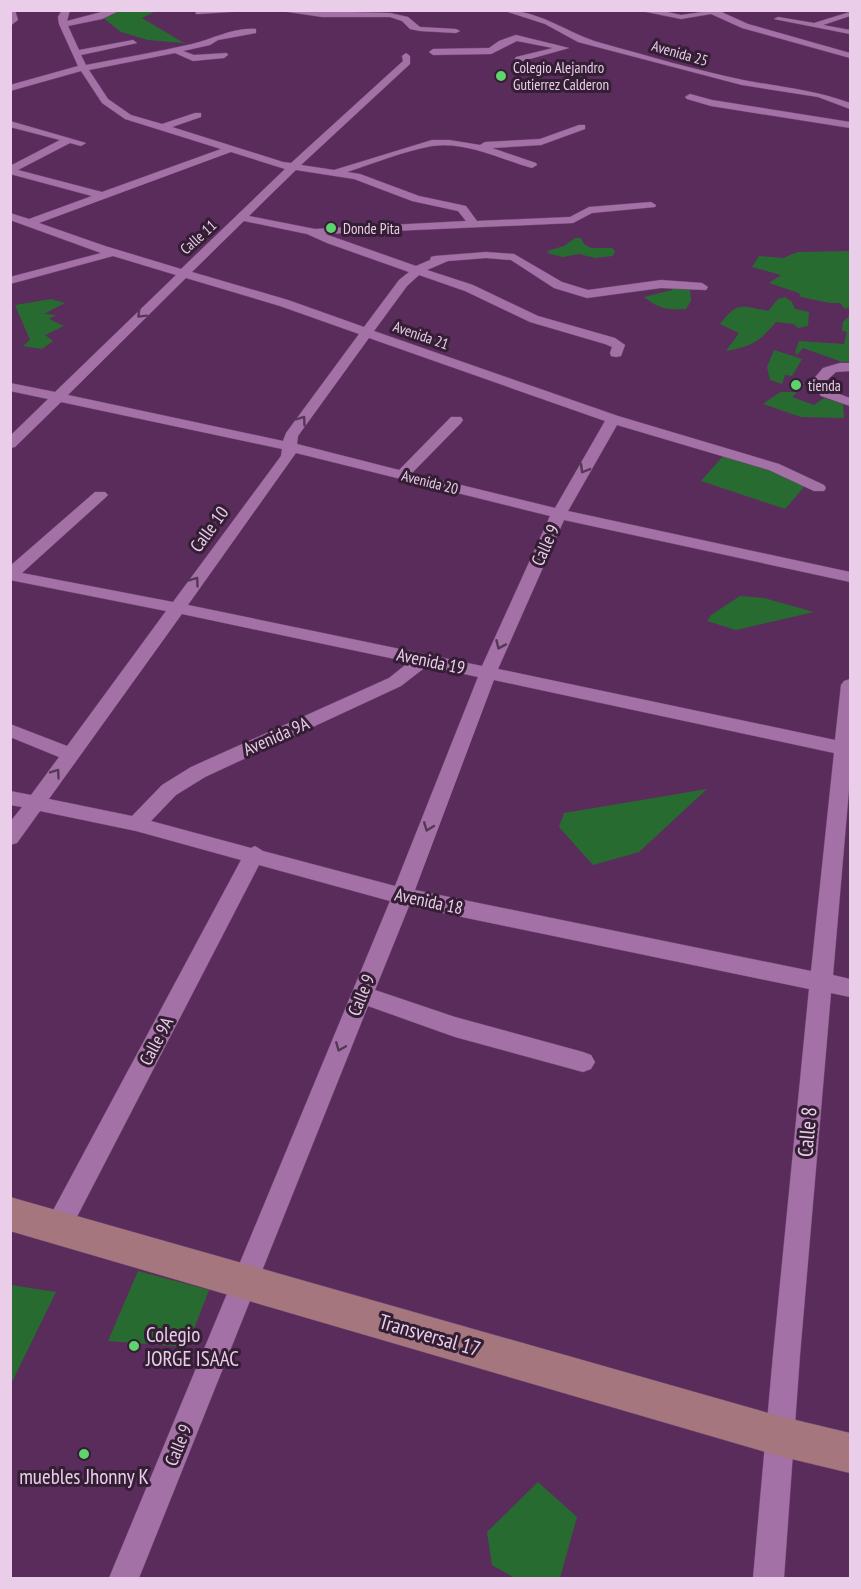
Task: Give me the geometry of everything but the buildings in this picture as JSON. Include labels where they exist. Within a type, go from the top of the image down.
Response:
[{"type":"main road","name":"Transversal 17","points":[[10,1214],[779,1436],[850,1453]]},
{"type":"street","points":[[10,24],[14,20],[11,10]]},
{"type":"street","points":[[66,10],[62,17],[63,24],[83,68],[105,101],[128,117],[293,167],[336,172],[367,179],[416,199],[462,208],[472,222]]},
{"type":"street","points":[[199,12],[255,10]]},
{"type":"street","points":[[279,10],[322,15],[390,15],[405,19],[413,27],[456,31]]},
{"type":"street","name":"Avenida 25","points":[[506,10],[548,22],[581,40],[704,74],[820,95],[850,106]]},
{"type":"street","points":[[641,10],[681,17],[710,11],[745,26],[850,56]]},
{"type":"street","points":[[63,24],[116,11]]},
{"type":"street","points":[[206,21],[233,11]]},
{"type":"street","points":[[814,25],[850,14]]},
{"type":"street","points":[[745,26],[773,17],[850,32]]},
{"type":"street","points":[[10,88],[83,68],[207,43],[213,34],[253,31]]},
{"type":"street","points":[[433,52],[491,51],[502,43],[516,38],[565,48]]},
{"type":"street","points":[[72,41],[81,40]]},
{"type":"street","points":[[519,59],[565,48],[581,40]]},
{"type":"street","points":[[78,53],[133,43]]},
{"type":"street","points":[[174,51],[193,58],[224,55]]},
{"type":"street","name":"Calle 11","points":[[10,444],[293,167],[337,131],[366,99],[407,62],[406,56]]},
{"type":"street","points":[[18,76],[33,80]]},
{"type":"street","points":[[690,97],[711,103],[850,125]]},
{"type":"street","points":[[161,128],[198,115]]},
{"type":"street","points":[[10,124],[81,143]]},
{"type":"street","points":[[471,146],[541,141],[582,127]]},
{"type":"street","points":[[10,171],[69,140]]},
{"type":"street","points":[[336,172],[432,143],[490,150],[532,165]]},
{"type":"street","points":[[10,229],[231,149]]},
{"type":"street","points":[[10,171],[104,196]]},
{"type":"street","points":[[243,218],[310,231],[360,231],[472,222],[573,220],[589,210],[651,205]]},
{"type":"street","name":"Avenida 21","points":[[10,216],[113,253],[287,303],[384,340],[613,419],[774,467],[819,488]]},
{"type":"street","points":[[310,231],[331,241],[419,269],[468,288],[534,319],[610,341],[619,345],[616,353]]},
{"type":"street","points":[[10,281],[113,253]]},
{"type":"street","points":[[397,262],[486,255],[514,257],[558,285],[587,294],[662,284],[702,287]]},
{"type":"street","name":"Calle 10","points":[[10,838],[288,456],[291,436],[366,332],[403,283],[419,269],[446,258]]},
{"type":"street","points":[[850,367],[835,367],[827,370],[818,382],[819,389],[830,396],[850,402]]},
{"type":"street","name":"Avenida 20","points":[[10,387],[60,395],[288,445],[559,514],[850,577]]},
{"type":"street","name":"Calle 9","points":[[124,1578],[402,896],[488,673],[559,514],[613,419]]},
{"type":"street","points":[[402,475],[456,420]]},
{"type":"street","points":[[10,575],[100,495]]},
{"type":"street","name":"Avenida 19","points":[[10,575],[176,607],[847,750]]},
{"type":"street","name":"Avenida 9A","points":[[136,824],[169,790],[198,772],[395,682],[423,660]]},
{"type":"street","name":"Calle 8","points":[[769,1578],[779,1436],[820,981],[847,750],[850,685]]},
{"type":"street","points":[[10,730],[70,754]]},
{"type":"street","name":"Avenida 18","points":[[10,798],[136,824],[255,854],[402,896],[850,988]]},
{"type":"street","name":"Calle 9A","points":[[58,1227],[255,854]]},
{"type":"street","points":[[361,994],[455,1027],[583,1062]]},
{"type":"green space","points":[[121,11],[156,11],[142,18],[184,43],[148,40],[121,32],[102,17]]},
{"type":"green space","points":[[575,238],[581,238],[584,244],[591,248],[612,248],[615,251],[613,256],[595,258],[579,254],[563,257],[547,251],[564,246]]},
{"type":"green space","points":[[850,251],[850,307],[845,309],[840,303],[801,297],[799,293],[769,283],[781,275],[752,267],[759,256],[783,258],[798,252]]},
{"type":"green space","points":[[673,287],[684,287],[690,290],[691,301],[686,309],[664,308],[644,297],[672,290]]},
{"type":"green space","points":[[785,297],[792,302],[795,309],[809,312],[808,326],[798,328],[794,324],[776,322],[754,342],[726,351],[739,333],[720,324],[731,312],[740,307],[768,311],[778,299]]},
{"type":"green space","points":[[51,299],[65,303],[44,314],[56,315],[49,319],[64,326],[45,335],[53,341],[42,349],[23,346],[30,340],[15,305]]},
{"type":"green space","points":[[850,315],[850,362],[842,362],[803,348],[797,355],[795,352],[799,341],[844,344],[847,332],[842,331],[843,322]]},
{"type":"green space","points":[[774,350],[802,359],[792,376],[785,375],[782,384],[770,380],[767,367]]},
{"type":"green space","points":[[780,392],[797,392],[792,397],[814,405],[824,398],[843,404],[844,418],[801,417],[763,404]]},
{"type":"green space","points":[[725,454],[810,480],[785,509],[701,481]]},
{"type":"green space","points":[[740,596],[764,598],[814,612],[736,630],[707,621],[711,615]]},
{"type":"green space","points":[[707,789],[639,852],[593,865],[559,827],[564,813]]},
{"type":"green space","points":[[138,1271],[209,1290],[187,1347],[108,1341]]},
{"type":"green space","points":[[10,1285],[56,1292],[11,1384]]},
{"type":"green space","points":[[538,1482],[577,1517],[560,1578],[515,1578],[492,1565],[487,1532]]},
{"type":"place","name":"Colegio Alejandro Gutierrez Calderon","points":[[501,76]]},
{"type":"place","name":"Donde Pita","points":[[331,228]]},
{"type":"place","name":"tienda","points":[[796,385]]},
{"type":"place","name":"Colegio JORGE ISAAC","points":[[134,1346]]},
{"type":"place","name":"muebles Jhonny K","points":[[84,1454]]}]
